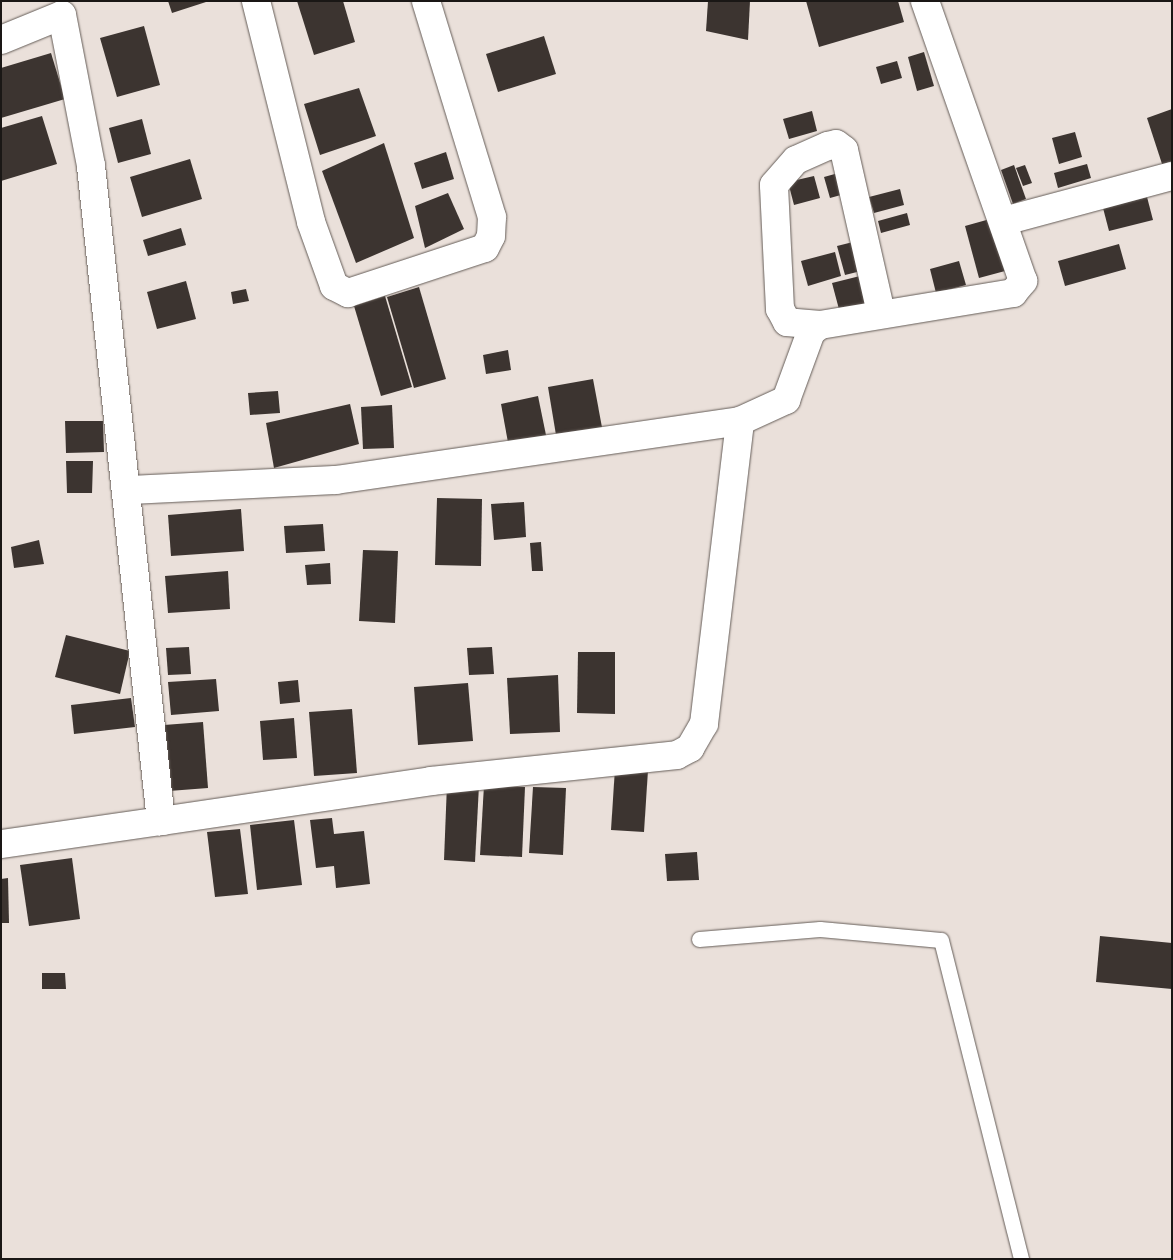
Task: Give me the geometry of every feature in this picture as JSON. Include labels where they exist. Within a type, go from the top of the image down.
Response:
[{"type":"street","points":[[256,1],[311,222],[334,286],[348,293],[485,248],[491,236],[492,217],[426,1]]},
{"type":"street","points":[[881,313],[844,150],[836,144],[796,160],[774,185],[780,309],[787,322],[820,325],[881,313],[1013,292],[1023,280],[1004,221],[925,1]]},
{"type":"street","points":[[1,40],[62,14],[91,166],[129,490],[161,821]]},
{"type":"street","points":[[1004,221],[1172,176]]},
{"type":"street","points":[[129,490],[336,480],[740,421],[786,400],[811,332],[820,325]]},
{"type":"street","points":[[1,844],[431,781],[677,755],[690,748],[704,724],[740,421]]},
{"type":"lane","points":[[699,939],[820,929],[941,940],[1022,1259]]},
{"type":"building","points":[[168,1],[206,1],[206,2],[172,13]]},
{"type":"building","points":[[297,1],[343,1],[355,42],[314,55]]},
{"type":"building","points":[[708,1],[750,1],[748,40],[706,31]]},
{"type":"building","points":[[806,1],[898,1],[904,22],[819,47]]},
{"type":"building","points":[[144,26],[160,85],[117,97],[100,38]]},
{"type":"building","points":[[544,36],[556,74],[498,92],[486,54]]},
{"type":"building","points":[[924,52],[934,86],[917,91],[908,57]]},
{"type":"building","points":[[51,53],[65,99],[1,118],[1,68]]},
{"type":"building","points":[[897,61],[902,78],[881,84],[876,67]]},
{"type":"building","points":[[359,88],[376,136],[320,155],[304,104]]},
{"type":"building","points":[[1172,109],[1172,167],[1164,170],[1147,118]]},
{"type":"building","points":[[812,111],[817,131],[789,139],[783,119]]},
{"type":"building","points":[[42,116],[57,164],[1,181],[1,128]]},
{"type":"building","points":[[142,119],[151,154],[118,163],[109,128]]},
{"type":"building","points":[[1075,132],[1082,157],[1059,164],[1052,138]]},
{"type":"building","points":[[384,143],[414,238],[356,263],[322,171]]},
{"type":"building","points":[[446,152],[454,179],[422,189],[414,163]]},
{"type":"building","points":[[190,159],[202,199],[142,217],[130,177]]},
{"type":"building","points":[[1087,164],[1091,178],[1058,188],[1054,173]]},
{"type":"building","points":[[1014,165],[1026,199],[1013,204],[1001,170]]},
{"type":"building","points":[[1025,165],[1032,183],[1023,186],[1016,168]]},
{"type":"building","points":[[842,172],[848,193],[830,198],[824,177]]},
{"type":"building","points":[[814,176],[820,198],[794,205],[788,182]]},
{"type":"building","points":[[900,189],[904,205],[874,213],[869,197]]},
{"type":"building","points":[[448,193],[464,229],[425,248],[415,206]]},
{"type":"building","points":[[1147,197],[1153,220],[1109,231],[1103,208]]},
{"type":"building","points":[[907,213],[910,225],[881,233],[878,221]]},
{"type":"building","points":[[990,219],[1005,271],[979,278],[965,226]]},
{"type":"building","points":[[181,228],[186,245],[148,256],[143,240]]},
{"type":"building","points":[[861,240],[869,269],[845,275],[837,246]]},
{"type":"building","points":[[1119,244],[1126,269],[1065,286],[1058,261]]},
{"type":"building","points":[[835,252],[841,276],[808,286],[801,261]]},
{"type":"building","points":[[959,261],[966,285],[936,293],[930,269]]},
{"type":"building","points":[[864,275],[872,305],[840,313],[832,283]]},
{"type":"building","points":[[186,281],[196,319],[157,329],[147,292]]},
{"type":"building","points":[[419,287],[446,379],[414,388],[387,297]]},
{"type":"building","points":[[246,289],[249,301],[233,304],[231,292]]},
{"type":"building","points":[[385,296],[412,387],[381,396],[354,306]]},
{"type":"building","points":[[508,350],[511,370],[486,374],[483,355]]},
{"type":"building","points":[[593,379],[604,438],[558,447],[548,387]]},
{"type":"building","points":[[278,391],[280,413],[250,415],[248,393]]},
{"type":"building","points":[[538,396],[547,440],[509,448],[501,404]]},
{"type":"building","points":[[350,404],[359,444],[274,468],[266,423]]},
{"type":"building","points":[[392,405],[394,448],[363,449],[361,407]]},
{"type":"building","points":[[65,421],[103,421],[104,452],[66,453]]},
{"type":"building","points":[[66,461],[93,461],[92,493],[67,493]]},
{"type":"building","points":[[437,498],[482,499],[481,566],[435,565]]},
{"type":"building","points":[[524,502],[526,537],[494,540],[491,504]]},
{"type":"building","points":[[241,509],[244,551],[171,556],[168,515]]},
{"type":"building","points":[[323,524],[325,551],[286,553],[284,526]]},
{"type":"building","points":[[39,540],[44,564],[14,568],[11,547]]},
{"type":"building","points":[[541,542],[543,571],[532,571],[530,543]]},
{"type":"building","points":[[363,550],[398,551],[395,623],[359,621]]},
{"type":"building","points":[[330,563],[331,584],[307,585],[305,565]]},
{"type":"building","points":[[228,571],[230,609],[168,613],[165,576]]},
{"type":"building","points":[[66,635],[130,651],[120,694],[55,677]]},
{"type":"building","points":[[189,647],[191,674],[168,675],[166,648]]},
{"type":"building","points":[[492,647],[494,674],[469,675],[467,648]]},
{"type":"building","points":[[578,652],[615,652],[615,714],[577,713]]},
{"type":"building","points":[[558,675],[560,732],[510,734],[507,678]]},
{"type":"building","points":[[216,679],[219,711],[171,715],[168,682]]},
{"type":"building","points":[[298,680],[300,702],[280,704],[278,682]]},
{"type":"building","points":[[468,683],[473,741],[418,745],[414,687]]},
{"type":"building","points":[[131,698],[135,727],[74,734],[71,705]]},
{"type":"building","points":[[352,709],[357,773],[314,776],[309,712]]},
{"type":"building","points":[[294,718],[297,758],[263,760],[260,721]]},
{"type":"building","points":[[203,722],[208,788],[169,791],[164,725]]},
{"type":"building","points":[[615,768],[648,770],[644,832],[611,830]]},
{"type":"building","points":[[447,784],[479,785],[475,862],[444,860]]},
{"type":"building","points":[[484,785],[525,787],[522,857],[480,855]]},
{"type":"building","points":[[533,787],[566,788],[563,855],[529,853]]},
{"type":"building","points":[[332,818],[334,834],[364,831],[370,884],[336,888],[334,866],[316,868],[310,820]]},
{"type":"building","points":[[294,820],[302,885],[257,890],[250,825]]},
{"type":"building","points":[[240,829],[248,894],[215,897],[207,832]]},
{"type":"building","points":[[697,852],[699,880],[667,881],[665,854]]},
{"type":"building","points":[[72,858],[80,919],[29,926],[20,865]]},
{"type":"building","points":[[8,878],[9,923],[1,923],[1,879]]},
{"type":"building","points":[[1100,936],[1172,943],[1172,989],[1096,982]]},
{"type":"building","points":[[42,973],[65,973],[66,989],[42,989]]}]
